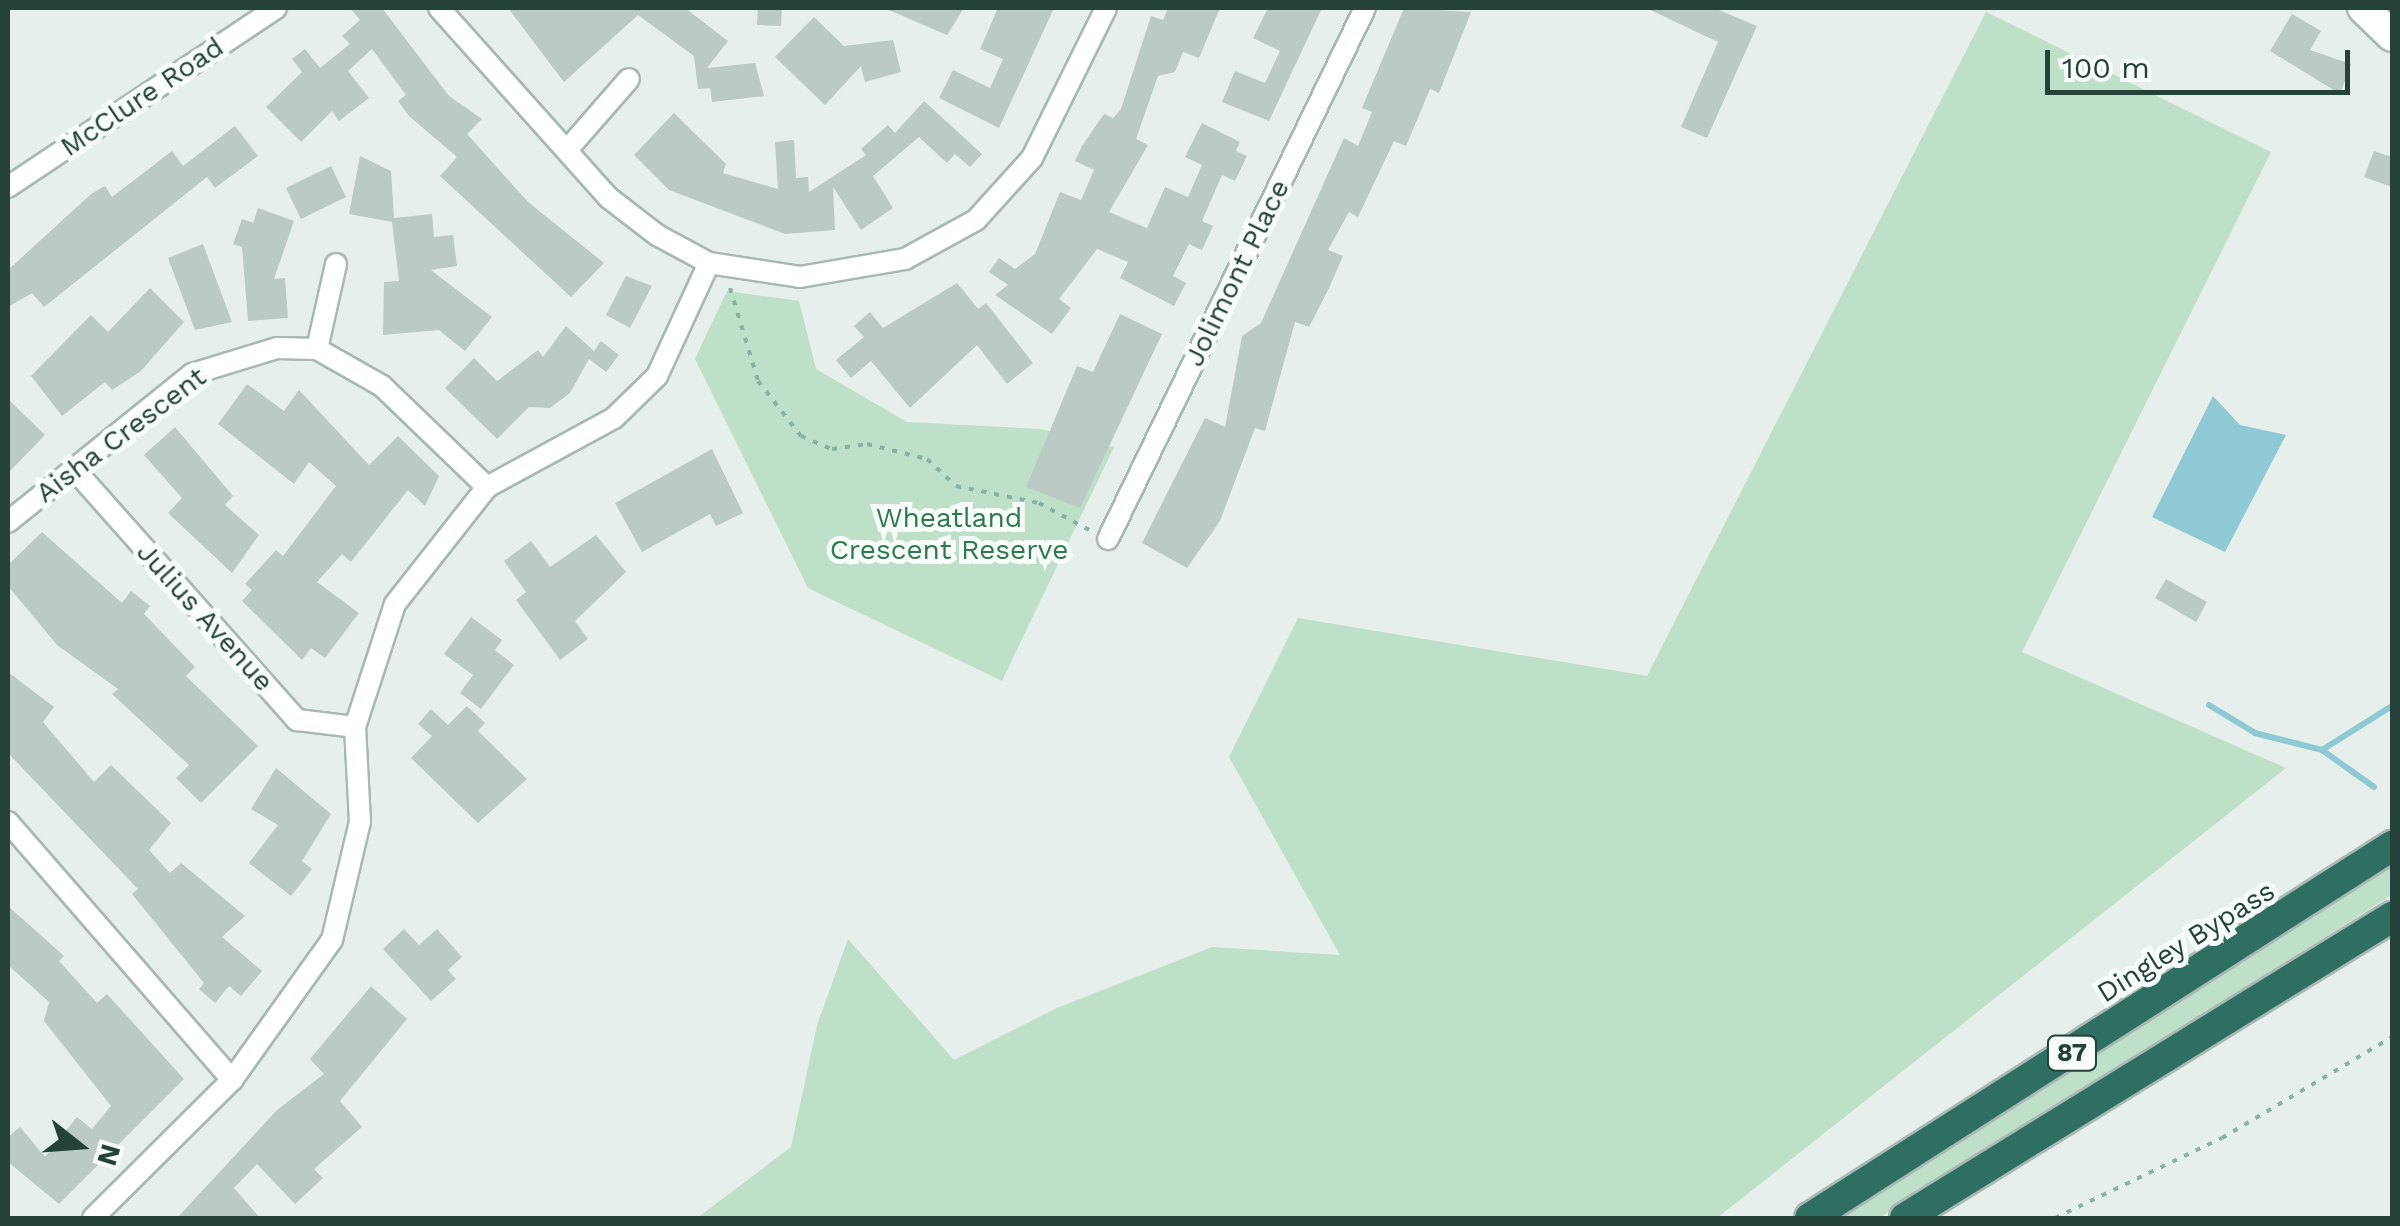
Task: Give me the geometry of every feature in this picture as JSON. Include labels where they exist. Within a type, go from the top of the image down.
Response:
[{"type":"highway","name":"Dingley Bypass","points":[[1810,1218],[2392,846]]},
{"type":"highway","name":"87","points":[[1905,1218],[2392,917]]},
{"type":"main road","points":[[2363,8],[2392,36]]},
{"type":"street","name":"McClure Road","points":[[8,187],[276,8]]},
{"type":"street","points":[[439,8],[609,198],[719,265],[800,277],[862,271],[964,230],[1032,158],[1106,8]]},
{"type":"street","name":"Jolimont Place","points":[[1108,539],[1365,8]]},
{"type":"street","points":[[568,150],[629,78]]},
{"type":"street","points":[[336,264],[317,349],[420,417],[487,487]]},
{"type":"street","points":[[93,1218],[232,1080],[332,940],[360,822],[355,727],[395,604],[487,487],[614,418],[657,376],[719,265]]},
{"type":"street","name":"Aisha Crescent","points":[[8,522],[192,374],[238,355],[317,349]]},
{"type":"street","name":"Julius Avenue","points":[[74,469],[297,720],[355,727]]},
{"type":"street","points":[[8,822],[232,1080]]},
{"type":"path","points":[[719,265],[758,381],[801,436],[832,450],[867,444],[927,459],[956,486],[1039,503],[1108,539]]},
{"type":"path","points":[[2056,1218],[2222,1138],[2392,1037]]},
{"type":"green space","points":[[1986,12],[2271,152],[2022,652],[2286,768],[1717,1218],[697,1218],[791,1147],[817,1025],[848,939],[954,1060],[1057,1008],[1212,947],[1340,955],[1229,757],[1298,618],[1647,676]]},
{"type":"green space","name":"Wheatland Crescent Reserve","points":[[727,291],[799,301],[816,369],[907,422],[1041,429],[1114,447],[1002,681],[808,588],[695,359]]},
{"type":"green space","points":[[2392,866],[2392,895],[1879,1218],[1840,1218]]},
{"type":"water","points":[[2213,396],[2240,425],[2286,435],[2225,552],[2152,517]]},
{"type":"building","points":[[350,8],[382,8],[449,96],[482,119],[467,134],[528,202],[604,263],[571,297],[440,176],[457,157],[409,116],[398,101],[406,95],[372,49],[348,71],[369,98],[339,121],[332,111],[301,142],[266,107],[302,72],[292,59],[305,49],[320,68],[350,44],[342,36],[360,20]]},
{"type":"building","points":[[508,8],[685,8],[728,41],[707,68],[755,63],[764,96],[712,102],[710,88],[698,89],[694,56],[638,15],[564,82]]},
{"type":"building","points":[[758,8],[782,8],[781,26],[757,25]]},
{"type":"building","points":[[884,8],[964,8],[947,35]]},
{"type":"building","points":[[998,8],[1054,8],[999,128],[939,98],[953,70],[990,88],[1003,59],[980,49]]},
{"type":"building","points":[[1168,8],[1220,8],[1199,58],[1183,52],[1175,72],[1158,76],[1136,139],[1148,145],[1109,212],[1147,228],[1165,187],[1188,197],[1202,165],[1185,157],[1202,123],[1240,142],[1236,151],[1247,156],[1235,181],[1222,175],[1202,221],[1213,226],[1202,250],[1189,244],[1173,276],[1186,283],[1174,306],[1120,278],[1128,262],[1097,249],[1059,299],[1071,308],[1052,334],[995,295],[1008,285],[989,272],[999,258],[1015,269],[1035,254],[1060,192],[1081,200],[1094,170],[1075,161],[1104,114],[1113,118],[1121,109],[1151,16],[1163,20]]},
{"type":"building","points":[[1268,8],[1322,8],[1269,121],[1222,102],[1235,71],[1265,83],[1280,51],[1253,38]]},
{"type":"building","points":[[1404,8],[1471,12],[1439,93],[1430,89],[1406,146],[1394,141],[1358,217],[1349,212],[1328,250],[1343,256],[1329,288],[1309,327],[1295,322],[1265,431],[1255,428],[1220,521],[1187,568],[1142,543],[1205,418],[1225,427],[1242,336],[1261,323],[1344,138],[1358,146],[1372,112],[1362,108]]},
{"type":"building","points":[[1646,8],[1714,8],[1757,26],[1707,138],[1681,127],[1718,42]]},
{"type":"building","points":[[2292,14],[2321,31],[2310,50],[2351,64],[2340,94],[2270,51]]},
{"type":"building","points":[[814,17],[844,46],[893,40],[901,72],[865,82],[861,66],[825,105],[775,57]]},
{"type":"building","points":[[924,101],[982,154],[970,167],[955,154],[947,163],[919,137],[873,176],[893,208],[861,230],[833,187],[835,230],[785,234],[669,190],[634,155],[674,113],[726,164],[723,173],[778,189],[775,142],[794,140],[796,178],[808,177],[809,192],[866,155],[861,149],[888,125],[895,133]]},
{"type":"building","points":[[235,126],[258,156],[215,188],[207,177],[44,307],[32,293],[8,307],[8,270],[91,194],[105,186],[112,197],[172,151],[183,166]]},
{"type":"building","points":[[2374,151],[2392,157],[2392,187],[2364,177]]},
{"type":"building","points":[[360,156],[391,171],[394,218],[432,214],[434,237],[453,235],[457,266],[431,270],[492,317],[465,351],[439,330],[383,335],[384,282],[399,281],[392,222],[349,214]]},
{"type":"building","points":[[331,166],[346,197],[301,219],[286,188]]},
{"type":"building","points":[[258,208],[294,221],[274,279],[285,278],[288,318],[248,321],[242,247],[233,244],[242,219],[253,223]]},
{"type":"building","points":[[203,244],[232,322],[195,330],[168,258]]},
{"type":"building","points":[[626,276],[652,286],[630,328],[606,315]]},
{"type":"building","points":[[957,283],[978,309],[986,303],[1033,363],[1007,384],[977,345],[910,408],[871,361],[851,378],[836,360],[864,337],[854,326],[870,312],[883,328]]},
{"type":"building","points":[[150,288],[184,322],[141,371],[112,390],[105,382],[62,416],[31,376],[91,315],[108,332]]},
{"type":"building","points":[[1120,314],[1162,334],[1080,508],[1026,487],[1077,366],[1093,372]]},
{"type":"building","points":[[566,326],[594,351],[601,341],[619,355],[606,372],[589,359],[570,393],[550,408],[529,407],[497,439],[445,388],[474,358],[497,381],[538,350],[543,357]]},
{"type":"building","points":[[247,384],[284,411],[299,390],[369,465],[398,436],[439,476],[425,506],[408,490],[351,562],[342,554],[317,582],[359,613],[325,658],[311,648],[302,660],[242,601],[252,590],[245,584],[276,550],[283,556],[336,486],[309,462],[294,484],[218,424]]},
{"type":"building","points":[[8,399],[45,435],[8,473]]},
{"type":"building","points":[[175,427],[233,496],[225,505],[259,535],[232,573],[168,513],[182,498],[144,455]]},
{"type":"building","points":[[712,449],[743,513],[716,526],[710,514],[642,552],[615,503]]},
{"type":"building","points":[[42,532],[122,603],[131,591],[150,606],[144,614],[195,667],[186,676],[258,746],[201,803],[176,778],[189,765],[112,694],[118,689],[57,645],[8,586],[8,565]]},
{"type":"building","points":[[596,535],[626,572],[575,621],[588,639],[560,660],[516,600],[526,592],[504,561],[531,541],[550,567]]},
{"type":"building","points":[[2166,579],[2207,602],[2196,622],[2155,598]]},
{"type":"building","points":[[471,617],[502,640],[495,650],[514,665],[481,709],[460,693],[473,675],[444,654]]},
{"type":"building","points":[[8,672],[54,707],[43,722],[94,782],[111,765],[171,823],[149,850],[170,873],[181,863],[245,916],[222,937],[262,971],[241,996],[229,986],[215,1003],[199,989],[204,983],[132,894],[138,889],[8,753]]},
{"type":"building","points":[[467,706],[485,723],[478,731],[527,779],[478,823],[411,758],[432,736],[418,724],[431,709],[448,725]]},
{"type":"building","points":[[276,768],[331,814],[302,861],[312,869],[291,896],[249,863],[278,825],[251,809]]},
{"type":"building","points":[[8,906],[64,956],[59,961],[97,1003],[107,994],[184,1079],[59,1204],[8,1162],[8,1137],[20,1127],[45,1157],[77,1117],[92,1129],[111,1106],[44,1021],[49,1002],[8,965]]},
{"type":"building","points":[[404,929],[419,945],[437,929],[462,957],[448,970],[456,979],[431,1001],[383,949]]},
{"type":"building","points":[[371,986],[407,1019],[340,1101],[362,1127],[314,1169],[323,1178],[295,1204],[257,1164],[234,1188],[260,1218],[177,1218],[277,1110],[324,1074],[310,1059]]},
{"type":"waterway","points":[[2209,705],[2255,733],[2322,750]]},
{"type":"waterway","points":[[2374,787],[2322,750],[2392,706]]}]
